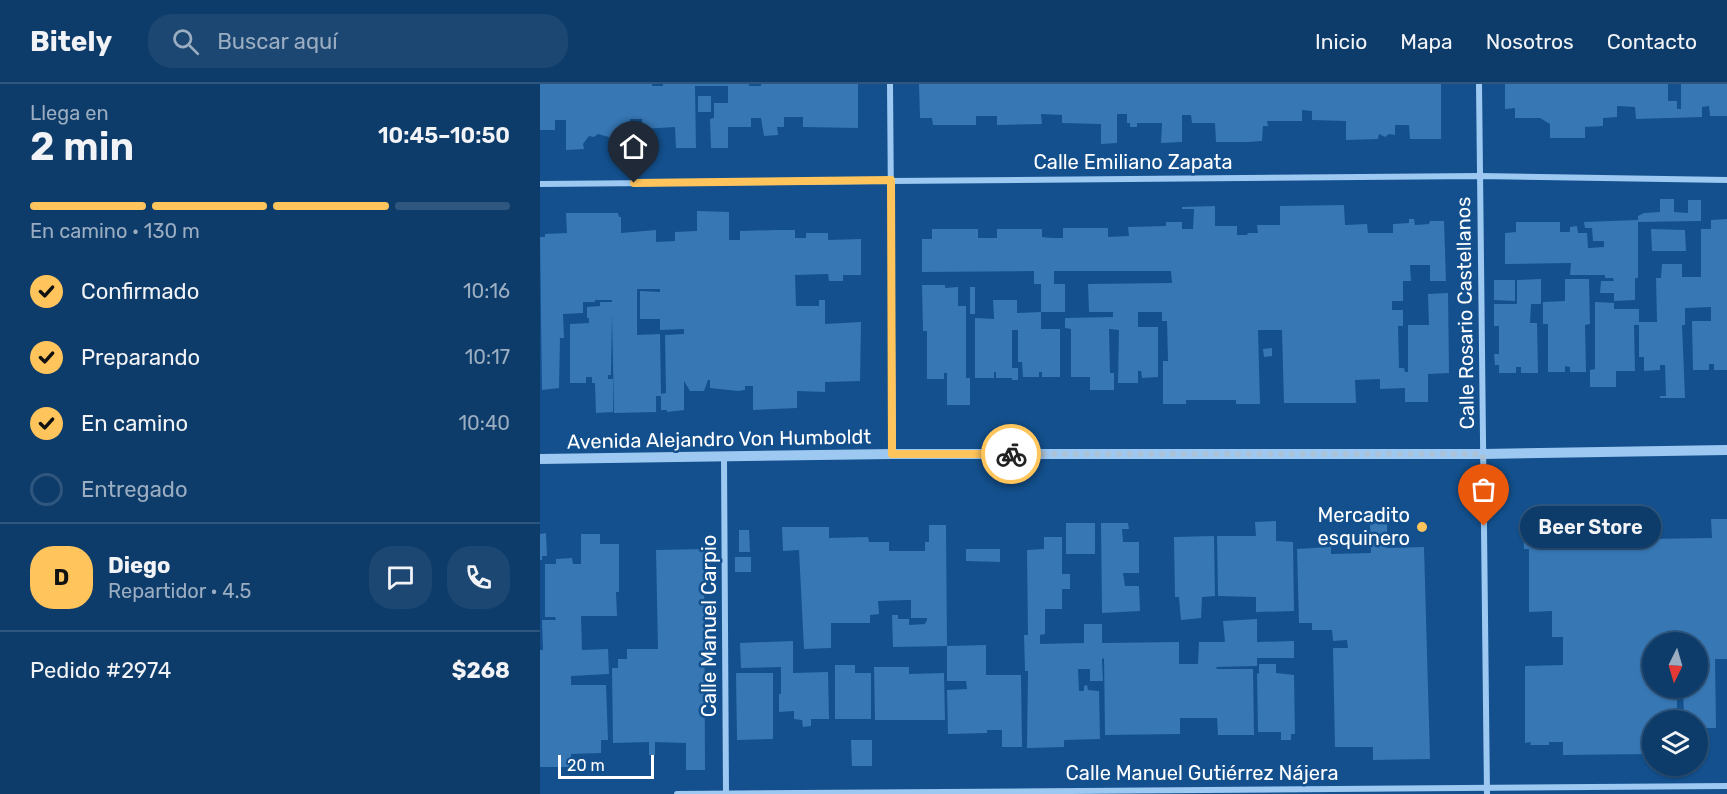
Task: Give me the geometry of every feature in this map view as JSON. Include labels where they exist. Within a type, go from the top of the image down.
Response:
[{"type":"street","points":[[890,84],[892,454]]},
{"type":"street","name":"Calle Rosario Castellanos","points":[[1479,84],[1487,791]]},
{"type":"street","name":"Calle Emiliano Zapata","points":[[540,184],[1480,176],[1727,180]]},
{"type":"street","name":"Avenida Alejandro Von Humboldt","points":[[540,459],[892,454],[1483,454],[1727,450]]},
{"type":"street","name":"Calle Manuel Carpio","points":[[724,458],[726,793]]},
{"type":"street","name":"Calle Manuel Gutiérrez Nájera","points":[[677,794],[1487,791],[1727,786]]},
{"type":"building","points":[[540,84],[652,84],[652,86],[663,86],[663,84],[749,84],[749,86],[761,86],[761,84],[858,84],[858,128],[803,127],[803,117],[784,117],[784,127],[777,127],[778,135],[764,136],[761,118],[751,118],[751,127],[728,127],[728,148],[711,148],[710,119],[714,118],[714,103],[728,103],[728,86],[695,86],[696,148],[676,148],[675,127],[642,129],[642,119],[630,119],[630,149],[609,149],[609,137],[598,134],[594,137],[589,136],[583,144],[584,149],[566,150],[566,120],[555,120],[555,130],[540,130]]},
{"type":"building","points":[[919,84],[1441,84],[1441,139],[1410,139],[1409,125],[1395,125],[1395,135],[1389,134],[1385,137],[1379,134],[1378,139],[1346,140],[1346,121],[1312,120],[1312,111],[1302,110],[1302,121],[1267,121],[1268,126],[1263,126],[1262,141],[1248,142],[1216,142],[1215,123],[1192,123],[1191,115],[1182,115],[1182,142],[1161,143],[1162,123],[1137,123],[1137,127],[1130,127],[1130,123],[1127,123],[1127,114],[1117,114],[1117,143],[1101,144],[1101,124],[1062,123],[1062,115],[1041,114],[1042,124],[997,125],[997,116],[976,116],[976,125],[933,125],[932,118],[920,118]]},
{"type":"building","points":[[1505,84],[1668,84],[1668,101],[1677,101],[1677,109],[1681,109],[1681,84],[1727,84],[1727,116],[1710,116],[1709,106],[1702,107],[1702,117],[1636,119],[1635,107],[1617,106],[1617,117],[1603,118],[1603,126],[1585,127],[1585,138],[1550,138],[1550,124],[1540,118],[1515,118],[1515,108],[1505,109]]},
{"type":"building","points":[[698,96],[711,96],[711,112],[698,112]]},
{"type":"building","points":[[1660,199],[1674,199],[1674,212],[1688,213],[1688,200],[1701,200],[1701,221],[1638,222],[1638,278],[1635,278],[1635,300],[1614,301],[1614,293],[1600,293],[1601,281],[1614,281],[1613,278],[1605,278],[1605,275],[1570,275],[1571,263],[1505,264],[1505,233],[1516,232],[1516,222],[1560,222],[1560,232],[1570,232],[1570,227],[1577,226],[1578,233],[1587,233],[1588,248],[1604,247],[1604,241],[1593,241],[1592,228],[1585,228],[1584,222],[1638,220],[1638,216],[1644,213],[1660,212]]},
{"type":"building","points":[[1344,205],[1345,225],[1367,224],[1368,233],[1393,233],[1393,224],[1409,223],[1409,219],[1414,219],[1415,225],[1429,224],[1430,221],[1444,221],[1446,281],[1430,281],[1430,265],[1410,265],[1411,281],[1403,281],[1403,301],[1392,301],[1392,310],[1403,310],[1403,326],[1398,326],[1399,368],[1404,368],[1405,372],[1408,372],[1408,325],[1429,325],[1428,294],[1448,293],[1449,373],[1428,374],[1428,402],[1405,402],[1405,388],[1380,389],[1380,379],[1355,380],[1356,403],[1284,403],[1282,330],[1258,330],[1260,404],[1236,404],[1236,400],[1186,400],[1186,404],[1163,404],[1163,361],[1168,361],[1167,321],[1162,321],[1162,312],[1138,312],[1138,327],[1158,327],[1158,377],[1142,378],[1141,371],[1138,371],[1138,383],[1118,383],[1119,330],[1109,329],[1110,373],[1114,373],[1114,390],[1090,390],[1090,377],[1071,377],[1071,329],[1065,328],[1065,318],[1113,317],[1113,312],[1089,312],[1088,284],[1172,283],[1171,271],[1054,271],[1054,284],[1065,284],[1065,312],[1041,312],[1041,284],[1034,284],[1034,271],[922,272],[922,239],[932,239],[932,229],[978,229],[978,238],[997,238],[997,229],[1042,229],[1042,237],[1063,238],[1063,228],[1108,228],[1108,237],[1129,236],[1128,227],[1166,226],[1166,222],[1182,222],[1182,229],[1193,229],[1194,209],[1182,209],[1182,207],[1215,206],[1215,226],[1237,226],[1237,235],[1247,235],[1258,233],[1257,225],[1280,225],[1280,206]]},
{"type":"building","points":[[697,211],[729,212],[729,240],[740,240],[740,231],[776,230],[795,230],[795,238],[806,238],[806,233],[828,233],[828,240],[861,239],[861,275],[843,275],[843,281],[829,281],[828,274],[795,275],[796,306],[819,306],[819,300],[825,300],[825,324],[861,322],[860,381],[825,382],[825,392],[797,391],[797,408],[753,410],[753,386],[745,386],[745,390],[738,391],[710,388],[710,380],[708,380],[704,391],[690,391],[684,381],[684,410],[667,412],[667,410],[661,410],[661,396],[656,396],[656,412],[614,413],[612,314],[611,375],[608,375],[608,379],[613,379],[613,412],[596,413],[595,383],[592,383],[592,377],[586,377],[586,383],[570,383],[570,324],[589,323],[587,307],[600,306],[600,302],[612,302],[612,300],[595,300],[595,302],[583,302],[583,313],[563,314],[564,338],[560,338],[559,388],[542,390],[540,237],[545,237],[545,234],[567,233],[566,213],[618,213],[621,217],[621,233],[656,230],[656,242],[675,241],[675,232],[697,231]],"holes":[[[637,289],[660,289],[660,292],[640,291],[640,319],[660,319],[660,330],[684,329],[684,334],[665,335],[666,393],[661,394],[660,334],[637,335]]]},
{"type":"building","points":[[1727,219],[1727,370],[1714,370],[1714,364],[1709,364],[1709,370],[1693,370],[1692,321],[1711,321],[1711,307],[1685,308],[1685,325],[1682,325],[1685,398],[1660,398],[1660,396],[1666,396],[1665,365],[1660,365],[1660,370],[1644,371],[1644,357],[1639,357],[1639,325],[1634,325],[1635,371],[1616,371],[1616,387],[1590,387],[1590,370],[1595,369],[1595,302],[1614,303],[1614,309],[1639,309],[1639,322],[1657,322],[1656,278],[1661,278],[1662,264],[1682,264],[1682,277],[1701,277],[1701,229],[1711,229],[1711,220]]},
{"type":"building","points":[[1651,229],[1685,230],[1686,251],[1652,251]]},
{"type":"building","points":[[1541,279],[1541,304],[1531,304],[1530,323],[1537,323],[1538,373],[1521,373],[1521,367],[1516,367],[1516,373],[1499,373],[1499,365],[1495,365],[1494,354],[1499,354],[1499,326],[1494,326],[1494,304],[1517,304],[1517,280]]},
{"type":"building","points":[[1565,279],[1589,279],[1590,324],[1585,325],[1586,372],[1570,372],[1570,367],[1565,366],[1565,372],[1548,372],[1548,324],[1543,324],[1543,302],[1565,301]]},
{"type":"building","points":[[1494,280],[1515,280],[1515,301],[1494,300]]},
{"type":"building","points":[[922,285],[958,287],[958,306],[966,306],[966,378],[970,378],[970,405],[947,405],[947,373],[944,373],[944,379],[927,379],[927,331],[923,331]]},
{"type":"building","points":[[970,287],[975,287],[975,314],[970,314]]},
{"type":"building","points":[[993,300],[1017,300],[1017,313],[1041,312],[1041,329],[1060,329],[1060,377],[1042,377],[1042,372],[1039,372],[1039,377],[1023,377],[1022,362],[1018,362],[1018,330],[1012,330],[1012,368],[1018,368],[1018,380],[996,378],[996,372],[994,372],[994,378],[975,378],[975,318],[994,319]]},
{"type":"building","points":[[1272,348],[1272,356],[1264,357],[1263,349]]},
{"type":"building","points":[[1645,517],[1645,539],[1712,538],[1711,519],[1727,519],[1727,659],[1715,659],[1716,728],[1708,728],[1708,710],[1684,710],[1683,698],[1708,698],[1708,632],[1642,632],[1642,698],[1677,698],[1677,710],[1642,710],[1642,754],[1563,755],[1563,742],[1549,742],[1549,745],[1525,743],[1525,666],[1563,665],[1563,637],[1552,637],[1552,611],[1529,612],[1529,549],[1524,549],[1523,518]]},
{"type":"building","points":[[1387,520],[1387,548],[1424,547],[1430,759],[1373,760],[1373,747],[1335,747],[1333,648],[1348,648],[1347,640],[1333,641],[1332,630],[1312,630],[1312,623],[1299,623],[1297,549],[1331,547],[1331,554],[1371,553],[1370,521]]},
{"type":"building","points":[[1276,521],[1276,541],[1293,542],[1294,611],[1256,612],[1256,597],[1218,596],[1217,536],[1256,536],[1255,522]]},
{"type":"building","points":[[1066,523],[1095,523],[1095,554],[1066,554]]},
{"type":"building","points":[[1101,523],[1128,523],[1129,529],[1122,529],[1123,542],[1139,542],[1139,573],[1123,573],[1125,586],[1139,586],[1140,611],[1102,613]]},
{"type":"building","points":[[929,525],[946,525],[947,646],[893,647],[892,615],[898,615],[898,619],[909,619],[909,625],[925,624],[927,620],[927,618],[911,618],[911,600],[908,600],[878,601],[879,614],[870,615],[870,623],[831,623],[831,648],[804,649],[799,550],[783,551],[782,527],[829,527],[829,538],[868,537],[869,542],[889,542],[889,551],[925,551],[925,542],[929,542]]},
{"type":"building","points":[[739,530],[749,530],[750,552],[739,552]]},
{"type":"building","points":[[546,533],[547,556],[542,556],[540,560],[540,534]]},
{"type":"building","points":[[581,534],[600,534],[600,544],[619,544],[617,616],[581,616],[582,650],[608,649],[609,674],[571,676],[571,685],[606,685],[608,740],[601,740],[601,753],[571,754],[571,767],[540,767],[542,620],[556,620],[555,617],[545,617],[545,564],[556,564],[556,559],[572,558],[573,564],[581,564]]},
{"type":"building","points":[[1214,536],[1215,596],[1202,597],[1201,618],[1181,620],[1179,597],[1175,597],[1174,537]]},
{"type":"building","points":[[1044,537],[1062,537],[1062,574],[1070,574],[1070,589],[1062,589],[1062,609],[1045,609],[1045,634],[1040,635],[1040,644],[1084,643],[1084,624],[1102,624],[1102,643],[1179,642],[1179,664],[1198,664],[1199,642],[1225,642],[1223,621],[1257,619],[1257,642],[1294,641],[1294,658],[1257,658],[1257,666],[1216,667],[1217,669],[1253,669],[1254,735],[1218,735],[1217,718],[1180,718],[1180,734],[1105,735],[1104,658],[1102,659],[1103,681],[1090,681],[1090,669],[1078,669],[1079,691],[1084,691],[1084,686],[1087,685],[1088,690],[1099,691],[1100,739],[1064,740],[1064,747],[1027,748],[1028,671],[1025,671],[1024,635],[1028,635],[1027,550],[1044,549]]},
{"type":"building","points":[[704,549],[705,770],[686,770],[686,743],[655,742],[655,755],[649,755],[649,742],[613,743],[612,668],[618,668],[618,659],[627,659],[627,649],[658,649],[656,550]]},
{"type":"building","points":[[966,549],[1000,549],[1000,562],[966,561]]},
{"type":"building","points":[[735,557],[751,557],[751,572],[735,572]]},
{"type":"building","points":[[793,641],[793,673],[828,672],[829,719],[811,719],[811,726],[803,727],[802,720],[794,719],[794,711],[779,712],[781,667],[741,668],[740,643]]},
{"type":"building","points":[[986,645],[986,675],[1021,675],[1022,747],[1002,747],[1002,730],[987,730],[987,733],[948,734],[947,690],[967,689],[966,681],[947,681],[947,646]]},
{"type":"building","points":[[1259,664],[1276,664],[1276,673],[1294,675],[1295,734],[1291,734],[1291,740],[1281,740],[1281,732],[1258,732],[1257,673],[1259,674]]},
{"type":"building","points":[[835,665],[855,665],[855,673],[871,673],[871,719],[835,719]]},
{"type":"building","points":[[874,667],[909,667],[909,674],[944,673],[945,720],[875,720]]},
{"type":"building","points":[[736,673],[773,673],[773,739],[737,740]]},
{"type":"building","points":[[851,740],[872,740],[872,766],[852,766]]},
{"type":"way so far","points":[[1011,454],[1483,454],[1484,526]]},
{"type":"place","name":"Beer Store","points":[[1484,526]]},
{"type":"place","name":"Mercadito esquinero","points":[[1422,527]]},
{"type":"route","points":[[634,183],[891,180],[892,454],[1011,454]]}]
